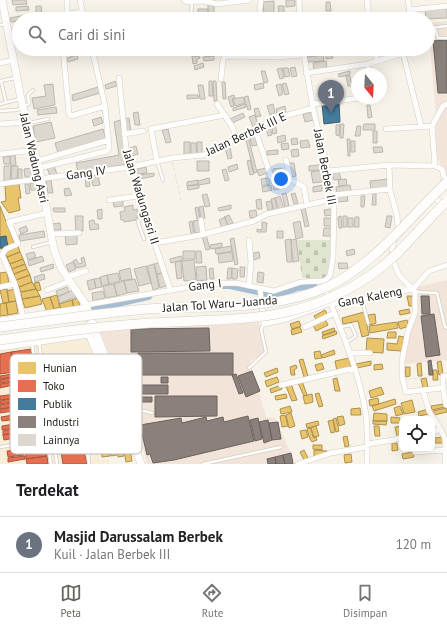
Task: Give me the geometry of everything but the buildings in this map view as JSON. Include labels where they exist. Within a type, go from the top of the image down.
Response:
[{"type":"highway","name":"Jalan Tol Waru–Juanda","points":[[0,327],[103,313],[272,302],[315,292],[361,267],[388,244],[447,182]]},
{"type":"highway","name":"Jalan Tol Waru–Juanda","points":[[0,340],[102,327],[273,315],[314,305],[340,294],[373,274],[408,242],[447,201]]},
{"type":"main road","name":"Jalan Wadung Asri","points":[[2,0],[4,24],[12,53]]},
{"type":"main road","name":"Jalan Wadung Asri","points":[[13,56],[26,122],[41,179],[51,238],[57,258],[87,307],[104,354]]},
{"type":"main road","points":[[0,321],[87,307]]},
{"type":"main road","points":[[34,341],[38,329],[39,315]]},
{"type":"main road","points":[[24,317],[34,341]]},
{"type":"main road","points":[[91,321],[89,334],[97,354]]},
{"type":"main road","points":[[0,347],[89,334]]},
{"type":"main road","points":[[138,454],[141,464]]},
{"type":"street","points":[[66,0],[67,12]]},
{"type":"street","points":[[80,0],[83,12]]},
{"type":"street","points":[[184,1],[222,2],[249,0]]},
{"type":"street","points":[[260,12],[261,0]]},
{"type":"street","points":[[299,0],[300,12]]},
{"type":"street","points":[[367,0],[368,12]]},
{"type":"street","points":[[408,0],[409,10],[447,6]]},
{"type":"street","points":[[64,56],[69,114],[71,116],[105,106]]},
{"type":"street","points":[[38,165],[107,150],[110,145],[105,106],[94,56]]},
{"type":"street","points":[[221,79],[223,60],[225,56],[304,56]]},
{"type":"street","name":"Jalan Berbek III","points":[[304,56],[306,72],[333,197],[332,267],[327,279],[322,282]]},
{"type":"street","points":[[375,56],[376,61]]},
{"type":"street","points":[[306,72],[368,64],[391,56]]},
{"type":"street","points":[[404,56],[421,126]]},
{"type":"street","points":[[0,63],[14,60]]},
{"type":"street","points":[[368,64],[368,68]]},
{"type":"street","name":"Jalan Wadungasri II","points":[[119,78],[124,134],[131,167],[170,290]]},
{"type":"street","name":"Jalan Berbek III E","points":[[131,167],[172,158],[209,153],[274,119],[313,106],[351,100]]},
{"type":"street","points":[[218,104],[236,138]]},
{"type":"street","points":[[435,166],[432,126],[443,106],[447,104]]},
{"type":"street","points":[[157,161],[151,130],[225,115]]},
{"type":"street","points":[[0,124],[26,122]]},
{"type":"street","points":[[386,129],[432,126]]},
{"type":"street","points":[[255,129],[271,177]]},
{"type":"street","points":[[124,134],[143,131]]},
{"type":"street","points":[[38,165],[109,140]]},
{"type":"street","points":[[0,154],[34,150]]},
{"type":"street","points":[[286,160],[290,179],[304,187],[307,205]]},
{"type":"street","points":[[328,170],[389,165],[435,166],[442,168],[445,180],[430,197],[447,206]]},
{"type":"street","points":[[389,165],[390,189],[398,216],[398,227],[392,248],[393,260],[399,275],[414,290],[415,313],[404,349],[403,380],[406,392],[445,390]]},
{"type":"street","name":"Gang IV","points":[[0,184],[131,167]]},
{"type":"street","points":[[155,243],[203,234],[254,221],[267,214],[307,205],[333,197],[390,189]]},
{"type":"street","points":[[109,200],[139,196]]},
{"type":"street","points":[[24,317],[15,284],[1,256],[6,249],[18,244],[9,222],[46,213]]},
{"type":"street","points":[[201,220],[203,234]]},
{"type":"street","points":[[51,238],[79,233]]},
{"type":"street","points":[[249,240],[251,262],[249,286]]},
{"type":"street","name":"Gang Kaleng","points":[[264,324],[287,320],[331,304],[362,300],[414,290],[429,270],[447,265]]},
{"type":"street","points":[[47,290],[86,271]]},
{"type":"street","name":"Gang I","points":[[87,307],[170,290],[226,282],[249,286],[260,290],[274,291],[301,282],[322,282]]},
{"type":"street","points":[[322,282],[355,368],[366,415],[368,464]]},
{"type":"street","points":[[0,287],[15,284]]},
{"type":"street","points":[[260,290],[264,324]]},
{"type":"street","points":[[305,327],[334,312]]},
{"type":"street","points":[[350,353],[370,353]]},
{"type":"street","points":[[281,385],[355,368]]},
{"type":"street","points":[[445,376],[446,403]]},
{"type":"street","points":[[423,390],[429,411],[442,430],[445,439],[445,464]]},
{"type":"street","points":[[435,431],[442,430]]},
{"type":"street","points":[[298,464],[331,453],[394,440],[399,438]]},
{"type":"street","points":[[435,451],[446,450]]},
{"type":"lane","points":[[191,12],[192,2]]},
{"type":"lane","points":[[447,26],[435,27],[438,38],[447,38]]},
{"type":"lane","points":[[6,102],[0,81],[17,78]]},
{"type":"lane","points":[[0,104],[6,102],[29,104],[28,95],[33,90]]},
{"type":"lane","points":[[0,111],[17,110],[22,103]]},
{"type":"lane","points":[[26,122],[48,119]]},
{"type":"lane","points":[[157,161],[163,180]]},
{"type":"lane","points":[[144,239],[138,222],[140,219],[146,217]]},
{"type":"lane","points":[[33,247],[51,238]]},
{"type":"lane","points":[[414,290],[438,293],[445,327],[447,328]]},
{"type":"lane","points":[[362,300],[368,323]]},
{"type":"lane","points":[[249,368],[266,352],[261,329],[264,324]]},
{"type":"lane","points":[[340,327],[352,325],[353,327],[356,336],[346,342]]},
{"type":"lane","points":[[34,341],[39,354]]},
{"type":"lane","points":[[34,341],[36,354]]},
{"type":"lane","points":[[142,410],[152,413]]},
{"type":"lane","points":[[0,447],[10,446]]},
{"type":"lane","points":[[203,464],[281,447]]},
{"type":"lane","points":[[50,454],[51,464]]},
{"type":"lane","points":[[56,454],[57,464]]},
{"type":"lane","points":[[88,454],[89,464]]},
{"type":"path","points":[[172,158],[174,174],[182,203]]},
{"type":"path","points":[[403,380],[428,377]]},
{"type":"shaded area","points":[[447,21],[447,176],[435,153],[436,117],[431,56],[435,56],[435,22]]},
{"type":"shaded area","points":[[447,280],[447,360],[405,364],[405,343],[416,319],[416,287]]},
{"type":"shaded area","points":[[259,322],[265,353],[250,361],[266,417],[275,418],[296,464],[147,464],[142,445],[142,354],[109,354],[100,332]]},
{"type":"shaded area","points":[[88,332],[95,354],[10,354],[10,454],[100,454],[100,460],[109,459],[110,464],[0,464],[0,348]]},
{"type":"green space","points":[[297,240],[331,240],[331,266],[327,277],[322,279],[302,278]]},
{"type":"waterway","points":[[222,285],[230,285],[276,295],[297,287],[313,285]]},
{"type":"waterway","points":[[90,309],[148,296]]},
{"type":"place","name":"Masjid Darussalam Berbek","points":[[331,113]]}]
